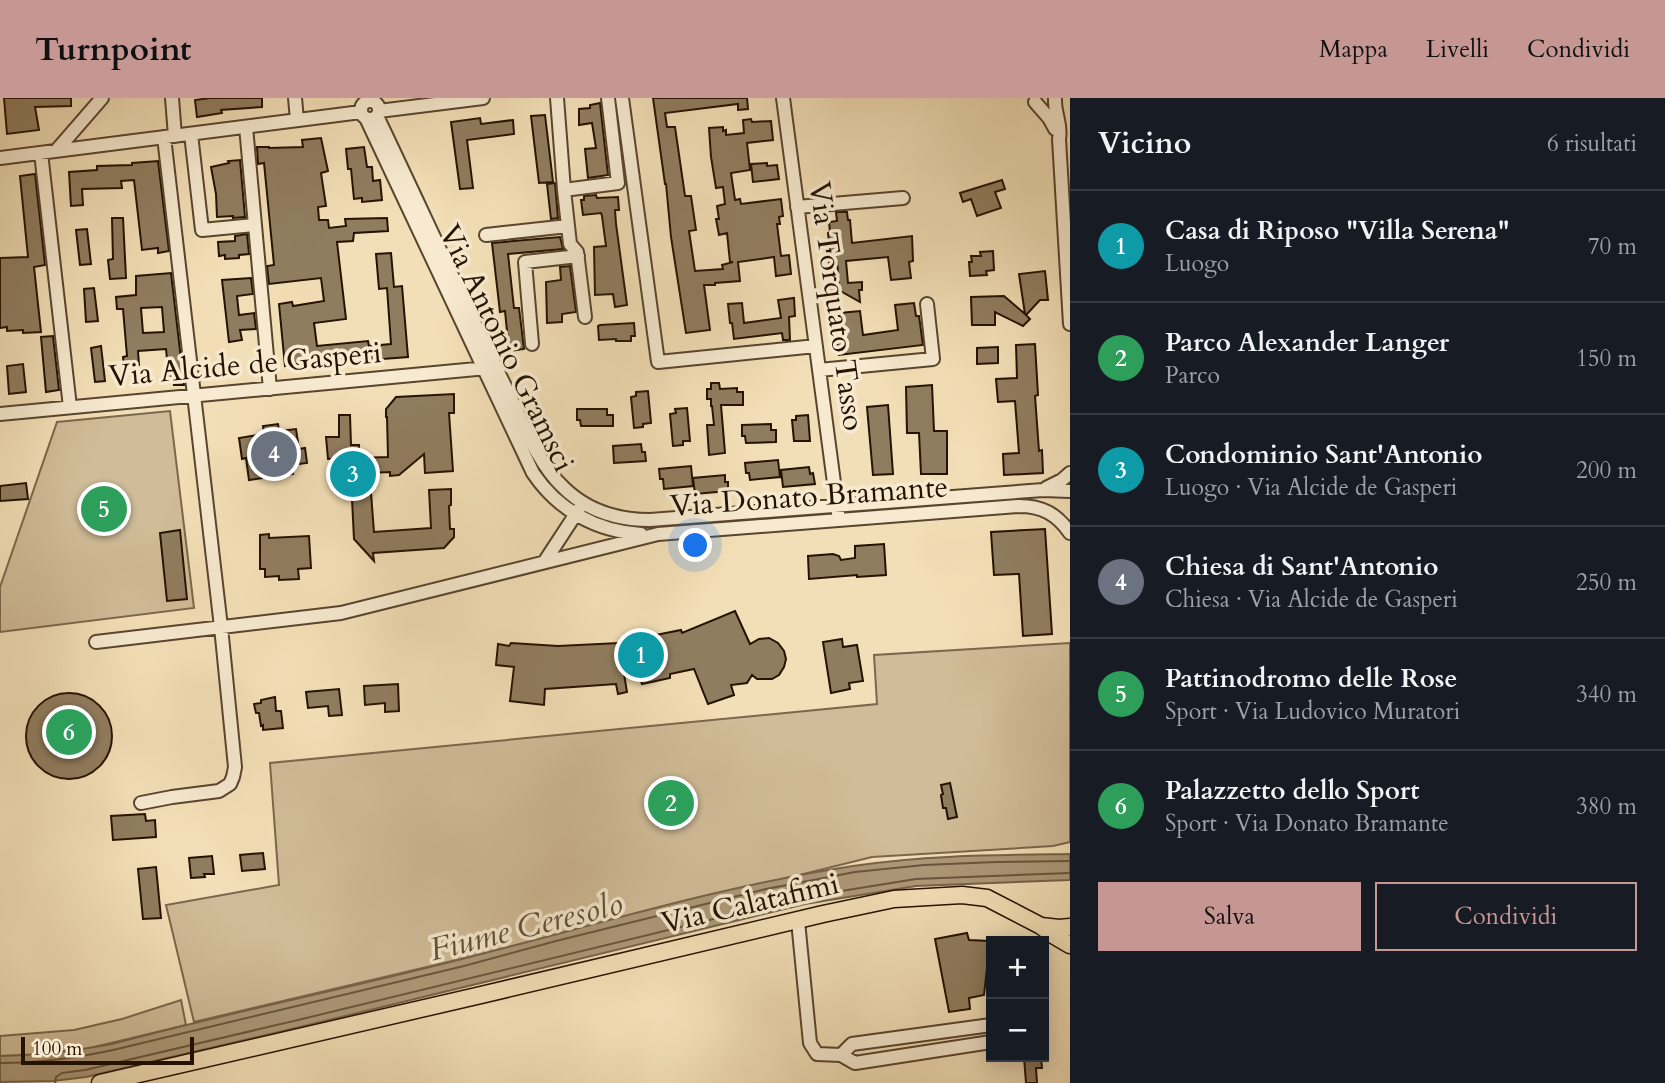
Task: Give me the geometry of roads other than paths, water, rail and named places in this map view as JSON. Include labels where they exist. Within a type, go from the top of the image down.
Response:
[{"type":"main road","name":"Via Calatafimi","points":[[100,1083],[894,899],[962,895],[987,898],[1041,926],[1070,945]]},
{"type":"main road","name":"Via Calatafimi","points":[[1041,926],[1070,927]]},
{"type":"street","points":[[56,150],[102,98]]},
{"type":"street","points":[[141,803],[219,791],[230,784],[234,767],[194,395],[170,136],[172,98]]},
{"type":"street","points":[[295,98],[297,120]]},
{"type":"street","points":[[0,158],[297,120],[368,107],[483,98]]},
{"type":"street","points":[[557,98],[569,244],[578,256],[585,317]]},
{"type":"street","points":[[564,190],[618,183],[608,98]]},
{"type":"street","points":[[622,98],[658,362],[816,346]]},
{"type":"street","name":"Via Torquato Tasso","points":[[783,98],[838,520]]},
{"type":"street","points":[[1032,100],[1047,102],[1054,98],[1061,129],[1059,139],[1070,324]]},
{"type":"street","points":[[1032,100],[1049,118],[1059,139]]},
{"type":"street","name":"Via Antonio Gramsci","points":[[368,107],[489,367],[535,475],[546,490],[575,515],[590,523],[611,530],[658,534]]},
{"type":"street","points":[[246,127],[270,389]]},
{"type":"street","points":[[191,134],[202,230],[254,225]]},
{"type":"street","points":[[41,153],[70,407]]},
{"type":"street","points":[[797,207],[903,198]]},
{"type":"street","points":[[486,235],[568,226]]},
{"type":"street","points":[[532,344],[525,262],[578,256]]},
{"type":"street","points":[[819,370],[933,359],[927,304]]},
{"type":"street","name":"Via Antonio Gramsci","points":[[489,367],[543,462],[562,487],[583,503],[610,515],[650,520]]},
{"type":"street","name":"Via Alcide de Gasperi","points":[[0,414],[489,367]]},
{"type":"street","points":[[1043,490],[1070,473]]},
{"type":"street","name":"Via Donato Bramante","points":[[650,520],[1043,490],[1070,491]]},
{"type":"street","points":[[545,561],[583,503]]},
{"type":"street","name":"Via Donato Bramante","points":[[96,642],[341,613],[658,534],[1029,506],[1048,511],[1064,523],[1070,533]]},
{"type":"street","points":[[798,920],[810,1043],[817,1054],[841,1055],[855,1063],[986,1043]]},
{"type":"street","points":[[841,1055],[852,1044],[986,1026]]},
{"type":"water","points":[[1070,854],[1070,880],[916,886],[805,904],[86,1077],[0,1082],[0,1056],[112,1044],[418,970],[754,884],[853,866],[907,860]]},
{"type":"place","name":"Chiesa di Sant'Antonio","points":[[274,454]]},
{"type":"place","name":"Condominio Sant'Antonio","points":[[353,474]]},
{"type":"place","name":"Pattinodromo delle Rose","points":[[104,509]]},
{"type":"place","name":"Casa di Riposo \"Villa Serena\"","points":[[641,655]]},
{"type":"place","name":"Palazzetto dello Sport","points":[[69,732]]},
{"type":"place","name":"Parco Alexander Langer","points":[[671,803]]},
{"type":"water label","name":"Fiume Ceresolo","points":[[526,926]]}]
